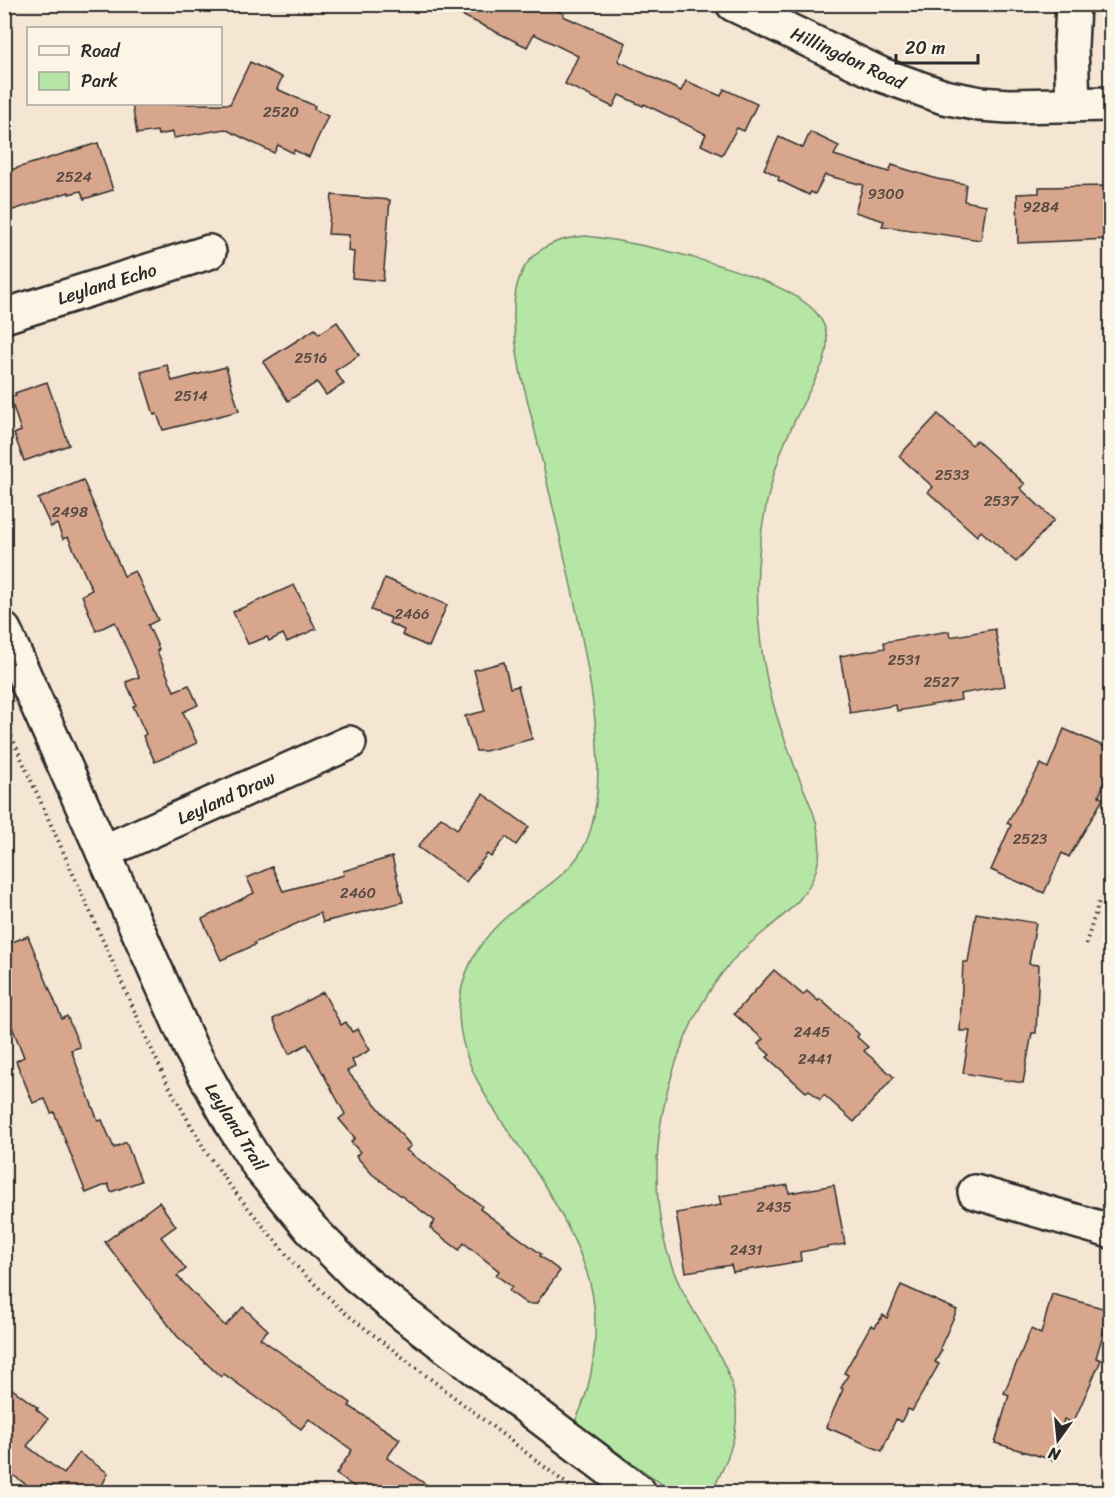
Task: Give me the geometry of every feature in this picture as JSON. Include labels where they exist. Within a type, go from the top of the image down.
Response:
[{"type":"street","name":"Hillingdon Road","points":[[733,4],[882,75],[927,93],[987,105],[1110,104]]},
{"type":"street","points":[[1072,4],[1073,105]]},
{"type":"street","name":"Leyland Echo","points":[[4,316],[210,252]]},
{"type":"street","name":"Leyland Trail","points":[[4,630],[182,1029],[210,1088],[246,1146],[294,1210],[342,1261],[387,1301],[639,1492]]},
{"type":"street","name":"Leyland Draw","points":[[103,852],[349,743]]},
{"type":"street","points":[[975,1192],[1110,1231]]},
{"type":"path","points":[[1086,944],[1100,898]]},
{"type":"green space","points":[[586,236],[640,245],[710,262],[776,286],[801,300],[818,315],[822,320],[827,338],[823,363],[783,446],[769,492],[758,560],[757,594],[763,661],[781,729],[817,825],[819,858],[815,875],[797,902],[734,959],[701,1005],[677,1060],[668,1089],[658,1147],[658,1201],[668,1253],[685,1295],[724,1365],[732,1384],[736,1403],[733,1441],[712,1492],[673,1492],[575,1422],[586,1393],[595,1345],[595,1313],[589,1279],[583,1260],[554,1201],[475,1076],[468,1061],[460,1027],[461,992],[465,976],[480,946],[503,920],[556,880],[573,863],[586,842],[595,812],[598,775],[596,734],[584,648],[521,375],[514,327],[517,284],[525,266],[539,251],[559,241]]},
{"type":"building","points":[[439,4],[545,4],[564,14],[563,16],[626,43],[618,61],[681,91],[686,81],[721,96],[724,89],[757,104],[744,131],[737,128],[722,155],[701,145],[706,134],[644,104],[643,106],[619,95],[613,107],[565,84],[578,56],[534,34],[527,47]]},
{"type":"building","points":[[250,62],[282,77],[277,89],[315,106],[314,109],[328,116],[309,157],[294,150],[293,153],[278,145],[274,153],[225,129],[174,138],[173,132],[158,135],[157,131],[137,134],[132,105],[230,104]]},
{"type":"building","points":[[810,132],[839,146],[834,155],[889,172],[892,165],[937,179],[966,184],[964,201],[986,205],[981,240],[882,226],[884,221],[855,212],[863,185],[825,175],[815,194],[811,192],[809,195],[778,180],[779,177],[764,169],[779,137],[803,148]]},
{"type":"building","points":[[98,143],[113,190],[84,199],[81,191],[69,194],[69,192],[4,213],[4,172]]},
{"type":"building","points":[[1110,186],[1110,239],[1018,243],[1017,194],[1039,193],[1039,187]]},
{"type":"building","points":[[332,195],[390,200],[383,281],[352,278],[354,252],[348,251],[349,235],[328,234]]},
{"type":"building","points":[[337,322],[359,355],[335,371],[344,384],[326,395],[317,382],[288,401],[263,362],[315,329],[319,334]]},
{"type":"building","points":[[167,365],[172,381],[226,367],[239,411],[163,430],[157,414],[154,415],[141,372]]},
{"type":"building","points":[[47,382],[69,445],[24,461],[14,434],[21,431],[10,397],[16,395],[15,393]]},
{"type":"building","points":[[938,414],[972,445],[976,440],[1025,484],[1020,488],[1054,520],[1016,562],[981,531],[977,536],[928,492],[933,487],[899,456]]},
{"type":"building","points":[[83,480],[124,576],[135,571],[158,620],[148,625],[174,691],[189,685],[198,705],[183,712],[197,743],[155,762],[143,736],[146,734],[133,706],[136,705],[126,682],[139,677],[115,622],[96,631],[82,595],[92,590],[68,537],[63,539],[57,524],[51,527],[38,499]]},
{"type":"building","points":[[385,578],[447,605],[429,647],[402,635],[404,630],[389,623],[391,618],[371,610]]},
{"type":"building","points":[[294,585],[316,629],[287,642],[283,634],[269,641],[267,637],[248,644],[233,612]]},
{"type":"building","points":[[995,629],[1005,686],[960,694],[961,700],[897,711],[896,705],[850,713],[840,656],[885,648],[884,642],[949,631],[950,637]]},
{"type":"building","points":[[504,662],[510,688],[518,686],[532,739],[485,751],[476,751],[465,716],[485,711],[474,670]]},
{"type":"building","points":[[1064,729],[1110,749],[1110,768],[1099,796],[1103,799],[1069,857],[1062,853],[1044,893],[991,870],[1011,825],[1007,823],[1041,764],[1048,768]]},
{"type":"building","points":[[483,794],[529,827],[516,845],[506,837],[491,857],[487,854],[466,882],[418,847],[441,817],[457,829]]},
{"type":"building","points":[[392,857],[403,902],[323,922],[320,913],[221,960],[202,919],[254,893],[247,878],[272,867],[283,891],[344,875],[343,871]]},
{"type":"building","points":[[976,913],[1036,923],[1029,964],[1039,965],[1036,1033],[1032,1033],[1023,1083],[963,1073],[970,1031],[960,1031],[963,962],[968,962]]},
{"type":"building","points":[[28,936],[62,1019],[67,1016],[80,1047],[71,1050],[98,1121],[102,1120],[114,1148],[126,1142],[141,1181],[111,1192],[108,1184],[86,1193],[54,1112],[51,1113],[45,1099],[33,1103],[16,1061],[24,1057],[4,1007],[4,945]]},
{"type":"building","points":[[774,970],[803,995],[807,991],[818,1001],[820,999],[859,1034],[857,1037],[868,1047],[864,1051],[894,1077],[854,1122],[824,1095],[820,1100],[809,1090],[806,1092],[767,1057],[770,1055],[758,1044],[763,1039],[734,1014]]},
{"type":"building","points":[[323,992],[341,1025],[346,1022],[352,1032],[358,1029],[370,1050],[352,1060],[355,1067],[347,1071],[411,1146],[406,1150],[482,1206],[480,1209],[560,1271],[536,1304],[527,1304],[509,1291],[512,1287],[496,1275],[499,1271],[464,1243],[459,1250],[430,1228],[435,1221],[372,1174],[356,1156],[360,1152],[351,1142],[355,1138],[339,1119],[345,1114],[307,1044],[289,1054],[273,1019]]},
{"type":"building","points":[[788,1185],[789,1193],[834,1185],[845,1244],[800,1252],[801,1261],[767,1267],[733,1272],[731,1265],[686,1272],[676,1213],[721,1205],[719,1196]]},
{"type":"building","points":[[159,1202],[176,1226],[161,1237],[186,1269],[177,1276],[225,1326],[243,1307],[268,1330],[260,1338],[351,1403],[349,1406],[400,1439],[387,1458],[437,1492],[362,1492],[336,1474],[352,1450],[309,1419],[301,1429],[224,1374],[221,1377],[177,1336],[105,1242]]},
{"type":"building","points":[[901,1285],[957,1310],[935,1362],[939,1364],[912,1411],[908,1409],[901,1422],[896,1419],[882,1451],[826,1427],[848,1375],[844,1373],[871,1325],[875,1327],[883,1315],[887,1318]]},
{"type":"building","points":[[1052,1294],[1110,1310],[1096,1358],[1101,1360],[1073,1423],[1064,1419],[1053,1460],[995,1443],[1009,1395],[1004,1393],[1031,1329],[1041,1334]]},
{"type":"building","points":[[4,1383],[38,1408],[36,1409],[48,1419],[27,1446],[64,1474],[79,1453],[108,1473],[99,1492],[37,1492],[7,1471],[4,1475]]}]
